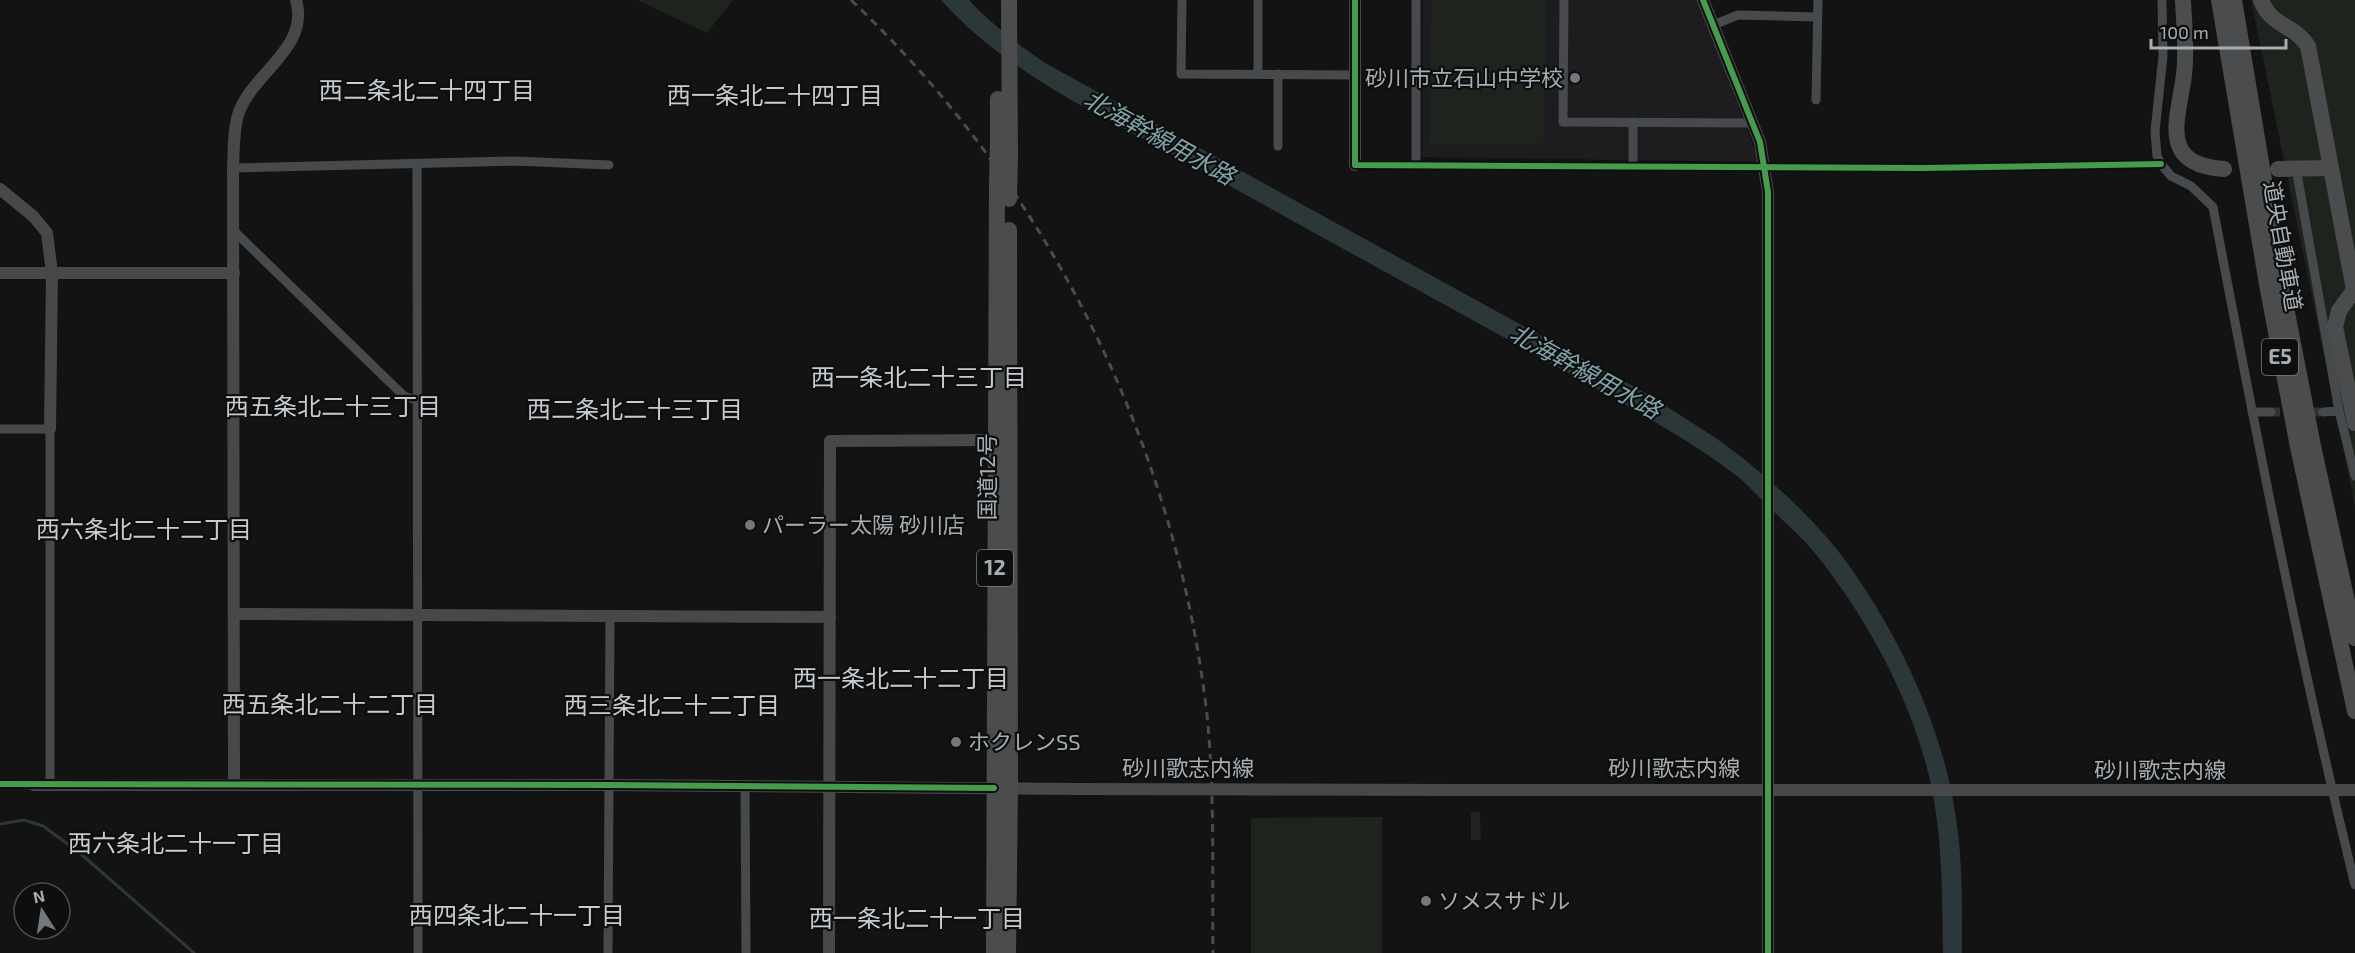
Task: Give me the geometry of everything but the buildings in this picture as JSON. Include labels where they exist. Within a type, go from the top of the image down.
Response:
[{"type":"highway","points":[[2182,0],[2186,42],[2184,75],[2176,113],[2176,137],[2180,148],[2193,162],[2224,169]]},
{"type":"highway","name":"道央自動車道","points":[[2219,0],[2268,290],[2298,447],[2355,711]]},
{"type":"highway","name":"道央自動車道","points":[[2234,0],[2281,282],[2313,446],[2355,638]]},
{"type":"highway","points":[[2261,0],[2269,16],[2296,32],[2308,46],[2355,297],[2343,316],[2340,328],[2346,357],[2355,371]]},
{"type":"highway","name":"国道12号","points":[[1003,3],[1003,70],[997,183],[997,440],[1002,788],[1008,953]]},
{"type":"highway","name":"国道12号","points":[[994,953],[1002,788],[1010,156],[1003,70]]},
{"type":"highway","points":[[2278,169],[2331,168]]},
{"type":"highway","points":[[2355,297],[2339,311],[2335,327],[2355,423]]},
{"type":"street","points":[[234,785],[235,232],[233,168],[239,113],[249,94],[292,42],[300,19],[296,0]]},
{"type":"street","points":[[1182,0],[1181,74],[1355,75]]},
{"type":"street","points":[[1257,74],[1258,0]]},
{"type":"street","points":[[1355,0],[1355,165],[1922,168],[2161,164]]},
{"type":"street","points":[[1416,0],[1416,165]]},
{"type":"street","points":[[1564,0],[1563,122],[1753,123]]},
{"type":"street","points":[[1703,0],[1753,123],[1766,167],[1768,192],[1768,953]]},
{"type":"street","points":[[1816,100],[1818,0]]},
{"type":"street","points":[[2162,0],[2163,56],[2155,131],[2161,164],[2171,176],[2191,186],[2213,207],[2252,412],[2331,790],[2355,885]]},
{"type":"street","points":[[1713,25],[1738,15],[1817,17]]},
{"type":"street","points":[[1278,74],[1278,146]]},
{"type":"street","points":[[1633,123],[1633,166]]},
{"type":"street","points":[[233,168],[515,161],[609,165]]},
{"type":"street","points":[[417,163],[418,953]]},
{"type":"street","points":[[2296,168],[2339,411],[2355,476]]},
{"type":"street","points":[[0,189],[34,217],[47,233],[52,273],[50,784]]},
{"type":"street","points":[[235,232],[404,396],[419,401]]},
{"type":"street","points":[[0,273],[234,273]]},
{"type":"street","points":[[2323,412],[2339,411]]},
{"type":"street","points":[[2252,412],[2271,412]]},
{"type":"street","points":[[0,429],[50,429]]},
{"type":"street","points":[[829,953],[830,441],[997,440]]},
{"type":"street","points":[[234,614],[830,617]]},
{"type":"street","points":[[608,953],[610,615]]},
{"type":"street","points":[[0,784],[34,785]]},
{"type":"street","name":"砂川歌志内線","points":[[34,785],[608,785],[1460,790],[2355,790]]},
{"type":"street","points":[[745,786],[746,953]]},
{"type":"shaded area","points":[[637,0],[733,0],[707,33]]},
{"type":"shaded area","name":"砂川市立石山中学校","points":[[1423,0],[1699,0],[1759,162],[1422,157]]},
{"type":"shaded area","points":[[1431,0],[1547,0],[1543,145],[1429,144]]},
{"type":"shaded area","points":[[2251,0],[2355,0],[2355,506]]},
{"type":"shaded area","points":[[1471,812],[1480,812],[1481,840],[1471,840]]},
{"type":"shaded area","points":[[1382,817],[1382,953],[1251,953],[1251,818]]},
{"type":"water","name":"北海幹線用水路","points":[[941,0],[969,0],[1005,33],[1045,63],[1647,394],[1730,448],[1792,501],[1835,547],[1864,588],[1899,648],[1928,713],[1949,779],[1958,830],[1962,953],[1943,953],[1941,862],[1937,817],[1919,742],[1897,684],[1867,628],[1833,576],[1804,540],[1745,483],[1691,444],[1610,396],[1060,94],[997,52]]},
{"type":"waterway","points":[[0,824],[24,820],[43,826],[81,854],[194,953]]},
{"type":"tunnel","points":[[2271,412],[2323,412]]},
{"type":"railway","points":[[851,0],[922,73],[986,153],[1042,237],[1092,326],[1133,419],[1166,516],[1191,614],[1207,715],[1212,804],[1213,953]]},
{"type":"cycle path","points":[[1355,0],[1355,165],[1922,168],[2161,164]]},
{"type":"cycle path","points":[[1703,0],[1760,142],[1768,192],[1768,953]]},
{"type":"cycle path","points":[[0,784],[994,788]]},
{"type":"place","name":"砂川市立石山中学校","points":[[1575,78]]},
{"type":"place","name":"パーラー太陽 砂川店","points":[[750,525]]},
{"type":"place","name":"ホクレンSS","points":[[956,742]]},
{"type":"place","name":"ソメスサドル","points":[[1426,901]]},
{"type":"district","name":"西二条北二十四丁目","points":[[427,91]]},
{"type":"district","name":"西一条北二十四丁目","points":[[775,96]]},
{"type":"district","name":"西一条北二十三丁目","points":[[919,378]]},
{"type":"district","name":"西五条北二十三丁目","points":[[333,407]]},
{"type":"district","name":"西二条北二十三丁目","points":[[635,410]]},
{"type":"district","name":"西六条北二十二丁目","points":[[144,530]]},
{"type":"district","name":"西一条北二十二丁目","points":[[901,679]]},
{"type":"district","name":"西五条北二十二丁目","points":[[330,705]]},
{"type":"district","name":"西三条北二十二丁目","points":[[672,706]]},
{"type":"district","name":"西六条北二十一丁目","points":[[176,844]]},
{"type":"district","name":"西四条北二十一丁目","points":[[517,916]]},
{"type":"district","name":"西一条北二十一丁目","points":[[917,919]]}]
